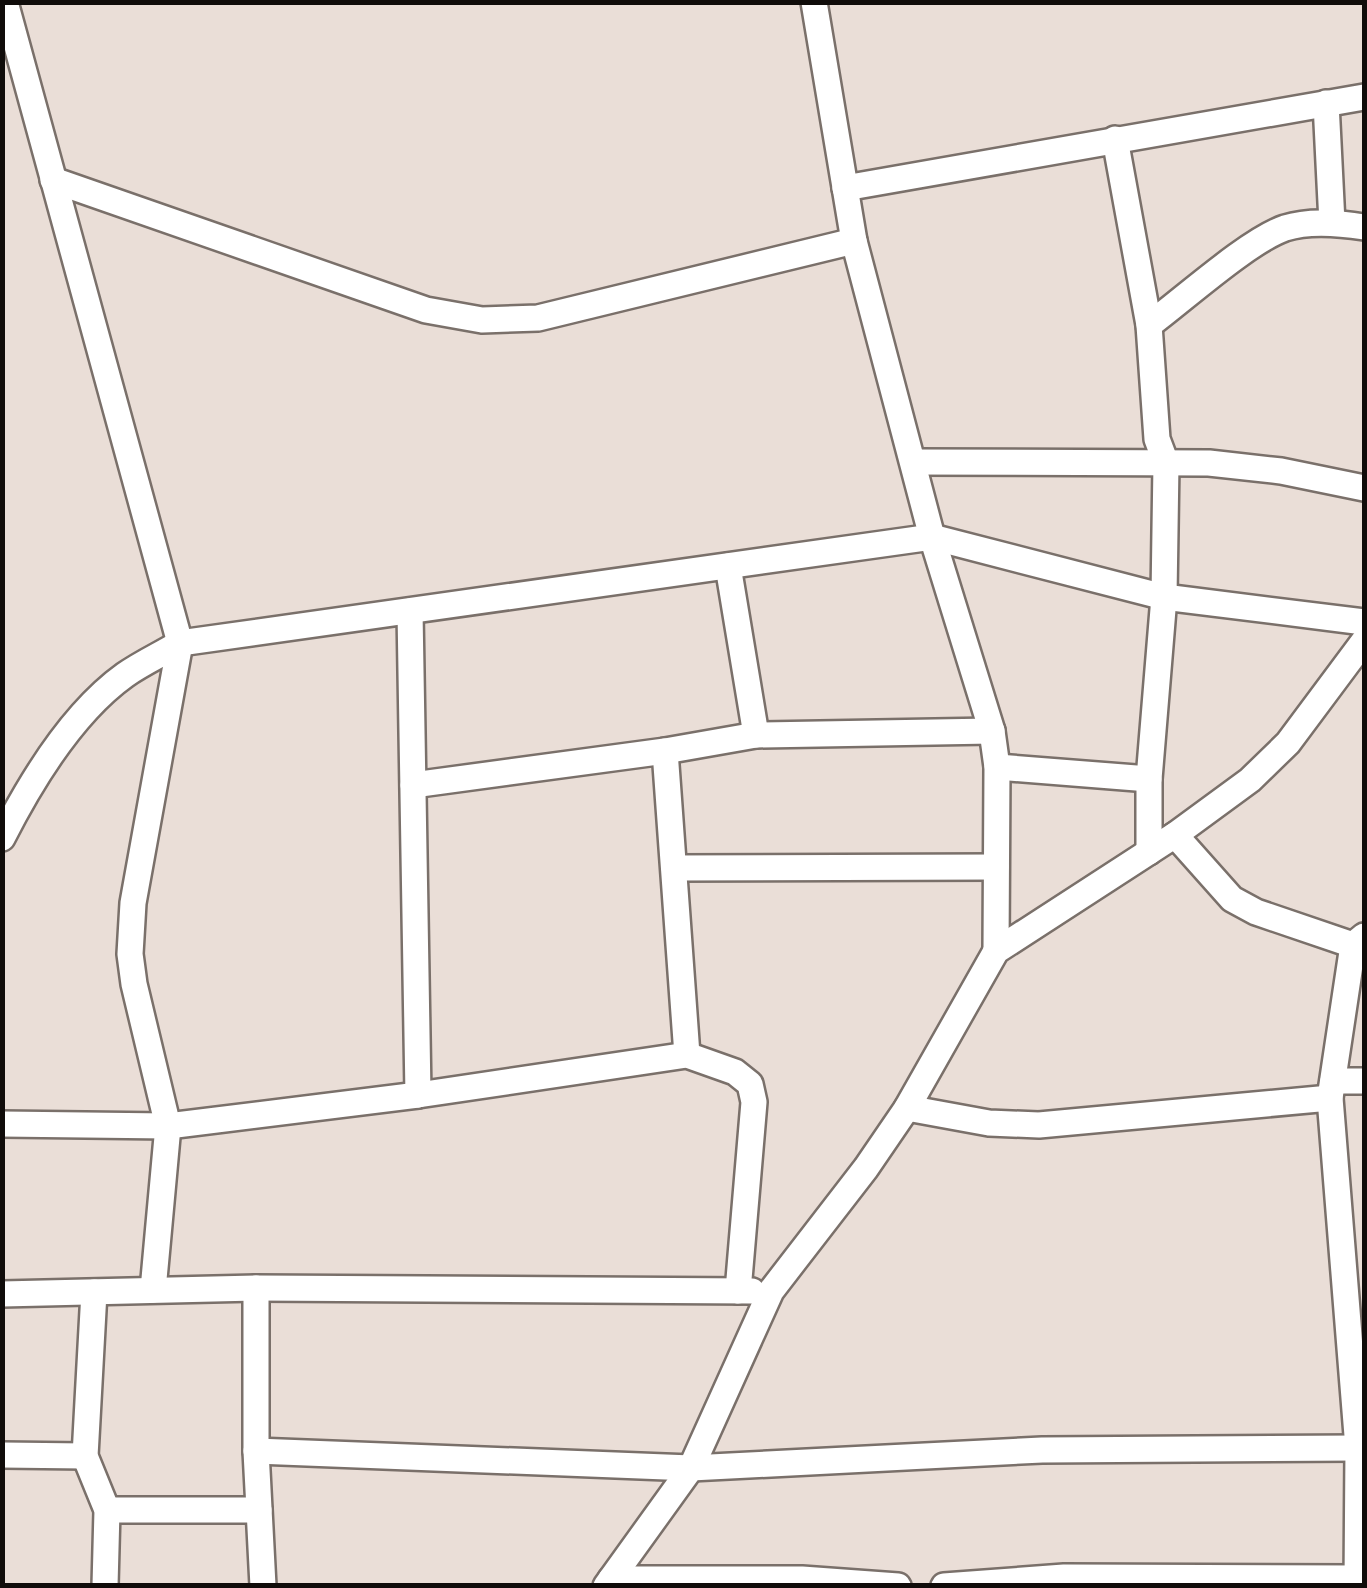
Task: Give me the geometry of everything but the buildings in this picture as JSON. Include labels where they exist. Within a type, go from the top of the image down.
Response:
[{"type":"street","points":[[6,2],[180,643],[133,903],[130,954],[168,1126],[154,1290]]},
{"type":"street","points":[[814,2],[854,241],[932,537],[992,731],[996,767],[996,950]]},
{"type":"street","points":[[845,188],[1364,97]]},
{"type":"street","points":[[1326,103],[1332,222]]},
{"type":"street","points":[[1115,140],[1149,325],[1157,439],[1166,464],[1164,597],[1149,779],[1149,852]]},
{"type":"street","points":[[53,180],[426,310],[482,320],[538,318],[854,241]]},
{"type":"street","points":[[1149,325],[1266,238],[1288,227],[1332,222],[1364,226]]},
{"type":"street","points":[[912,462],[1210,463],[1280,471],[1364,488]]},
{"type":"street","points":[[2,838],[24,794],[71,728],[123,676],[180,643],[932,537],[1164,597],[1364,622]]},
{"type":"street","points":[[728,566],[756,736]]},
{"type":"street","points":[[410,611],[418,1096]]},
{"type":"street","points":[[609,1582],[691,1468],[770,1292],[866,1168],[906,1108],[996,950],[1175,835],[1250,780],[1288,743],[1360,656]]},
{"type":"street","points":[[413,786],[756,736],[992,731]]},
{"type":"street","points":[[666,752],[687,1054]]},
{"type":"street","points":[[996,767],[1149,779]]},
{"type":"street","points":[[944,1586],[1065,1581],[1357,1582],[1354,1260],[1332,1090],[1359,940],[1256,912],[1232,899],[1175,835]]},
{"type":"street","points":[[674,868],[996,867]]},
{"type":"street","points":[[2,1124],[168,1126],[418,1096],[687,1054],[736,1072],[750,1084],[754,1102],[738,1291]]},
{"type":"street","points":[[906,1108],[989,1123],[1039,1125],[1332,1090],[1364,1081]]},
{"type":"street","points":[[2,1294],[256,1288],[770,1292]]},
{"type":"street","points":[[256,1288],[256,1452],[263,1586]]},
{"type":"street","points":[[94,1292],[85,1456],[107,1510],[104,1586]]},
{"type":"street","points":[[256,1452],[691,1468],[1042,1450],[1358,1448]]},
{"type":"street","points":[[2,1455],[85,1456]]},
{"type":"street","points":[[107,1510],[259,1510]]},
{"type":"street","points":[[609,1582],[898,1586]]}]
